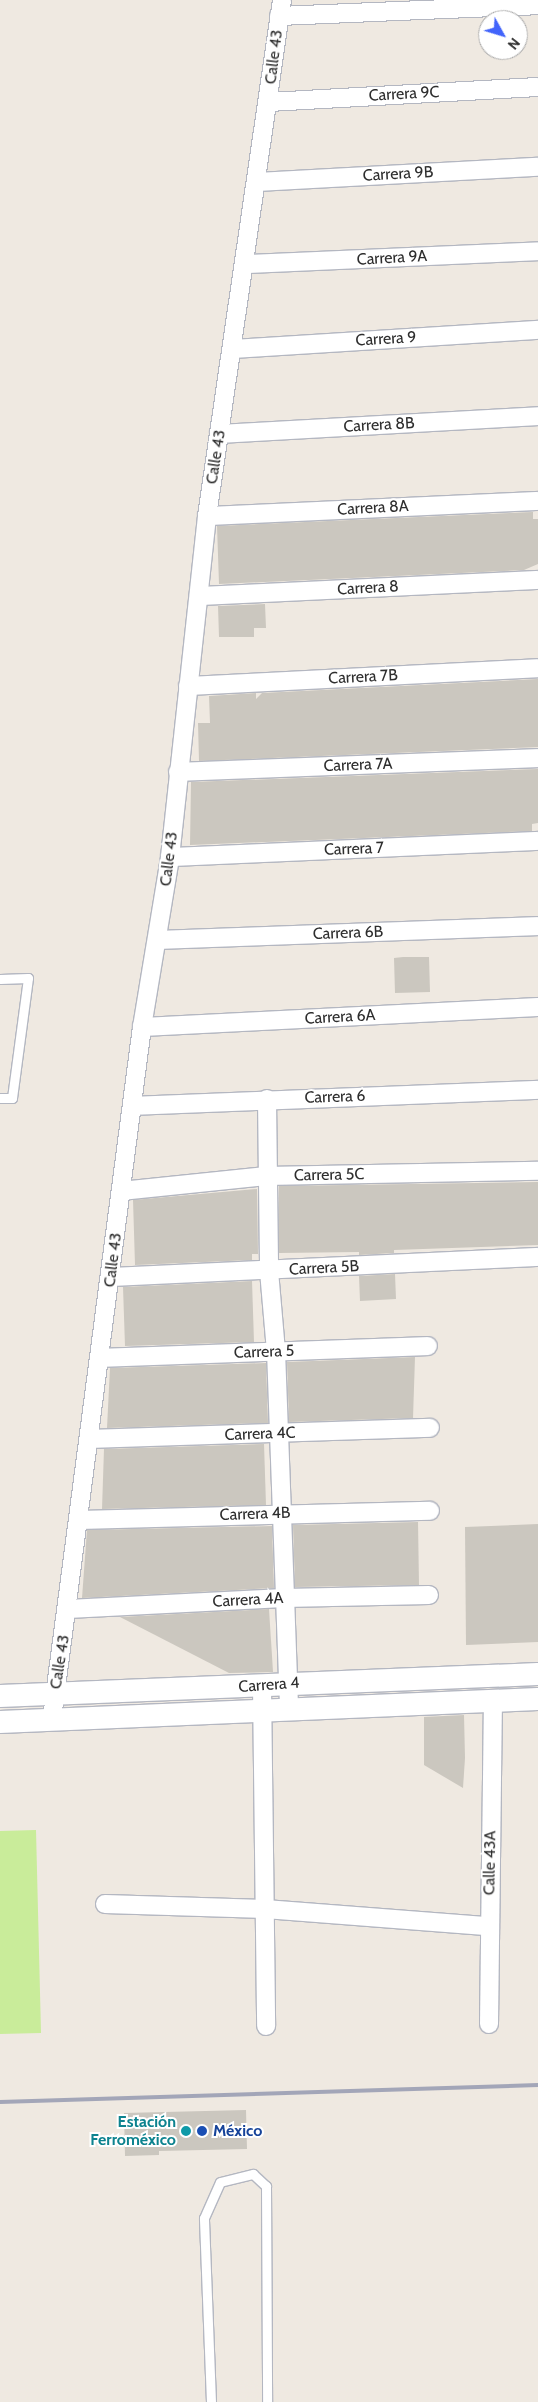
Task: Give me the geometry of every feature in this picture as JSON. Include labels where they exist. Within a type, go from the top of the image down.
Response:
[{"type":"street","points":[[281,8],[538,6]]},
{"type":"street","name":"Calle 43","points":[[52,1718],[54,1693],[68,1609],[142,1027],[159,940],[170,857],[207,516],[234,349],[281,8]]},
{"type":"street","name":"Carrera 9C","points":[[269,102],[538,87]]},
{"type":"street","name":"Carrera 9B","points":[[258,182],[538,167]]},
{"type":"street","name":"Carrera 9A","points":[[246,264],[538,251]]},
{"type":"street","name":"Carrera 9","points":[[234,349],[538,330]]},
{"type":"street","name":"Carrera 8B","points":[[219,434],[538,416]]},
{"type":"street","name":"Carrera 8A","points":[[207,516],[538,501]]},
{"type":"street","name":"Carrera 8","points":[[199,596],[538,580]]},
{"type":"street","name":"Carrera 7B","points":[[188,686],[538,668]]},
{"type":"street","name":"Carrera 7A","points":[[178,772],[538,758]]},
{"type":"street","name":"Carrera 7","points":[[170,857],[538,842]]},
{"type":"street","name":"Carrera 6B","points":[[159,940],[538,926]]},
{"type":"street","name":"Carrera 6A","points":[[142,1027],[538,1007]]},
{"type":"street","name":"Carrera 6","points":[[133,1106],[268,1099],[538,1090]]},
{"type":"street","points":[[268,1099],[266,1176],[269,1271],[276,1351],[289,1709]]},
{"type":"street","name":"Carrera 5C","points":[[121,1191],[266,1176],[538,1171]]},
{"type":"street","name":"Carrera 5B","points":[[110,1277],[538,1257]]},
{"type":"street","name":"Carrera 5","points":[[100,1358],[428,1346]]},
{"type":"street","name":"Carrera 4C","points":[[90,1439],[430,1428]]},
{"type":"street","name":"Carrera 4B","points":[[79,1520],[281,1513],[430,1511]]},
{"type":"street","name":"Carrera 4A","points":[[68,1609],[284,1598],[429,1596]]},
{"type":"street","name":"Carrera 4","points":[[0,1696],[262,1687],[287,1684],[538,1674]]},
{"type":"street","points":[[262,1687],[266,2026]]},
{"type":"street","name":"Carrera 4","points":[[0,1722],[52,1718],[263,1712],[289,1709],[538,1699]]},
{"type":"street","name":"Calle 43A","points":[[489,2024],[488,1926],[493,1701]]},
{"type":"street","points":[[105,1904],[264,1909],[488,1926]]},
{"type":"lane","points":[[0,979],[28,978],[12,1098],[0,1098]]},
{"type":"lane","points":[[210,2402],[204,2218],[220,2182],[253,2174],[266,2186],[267,2402]]},
{"type":"green space","points":[[36,1830],[41,2033],[0,2034],[0,1831]]},
{"type":"building","points":[[533,512],[533,519],[538,519],[538,564],[524,570],[219,584],[217,526]]},
{"type":"building","points":[[265,604],[266,628],[254,628],[254,637],[219,637],[218,606]]},
{"type":"building","points":[[538,679],[538,747],[199,761],[198,723],[210,723],[209,696],[256,693],[256,699],[262,693]]},
{"type":"building","points":[[538,769],[538,823],[532,824],[532,831],[190,845],[191,782]]},
{"type":"building","points":[[429,957],[430,992],[395,993],[394,958]]},
{"type":"building","points":[[538,1182],[538,1245],[394,1250],[394,1253],[359,1255],[359,1252],[279,1253],[279,1186]]},
{"type":"building","points":[[257,1189],[258,1254],[252,1254],[252,1260],[135,1265],[133,1200]]},
{"type":"building","points":[[395,1274],[396,1299],[360,1301],[359,1276]]},
{"type":"building","points":[[252,1281],[254,1342],[125,1346],[123,1287]]},
{"type":"building","points":[[415,1357],[413,1418],[289,1422],[287,1362]]},
{"type":"building","points":[[266,1363],[268,1423],[107,1428],[110,1368]]},
{"type":"building","points":[[264,1444],[266,1505],[102,1509],[104,1449]]},
{"type":"building","points":[[418,1522],[419,1585],[295,1587],[293,1525]]},
{"type":"building","points":[[538,1524],[538,1642],[466,1645],[465,1527]]},
{"type":"building","points":[[272,1526],[274,1588],[82,1598],[87,1530]]},
{"type":"building","points":[[269,1609],[273,1672],[229,1673],[120,1617]]},
{"type":"building","points":[[464,1715],[465,1758],[463,1788],[424,1765],[424,1717]]},
{"type":"building","name":"Estación Ferroméxico","points":[[246,2110],[247,2149],[159,2151],[159,2155],[125,2156],[124,2113]]},
{"type":"railway","points":[[0,2102],[538,2085]]},
{"type":"place","name":"Estación Ferroméxico","points":[[186,2131]]},
{"type":"place","name":"México","points":[[202,2131]]}]
